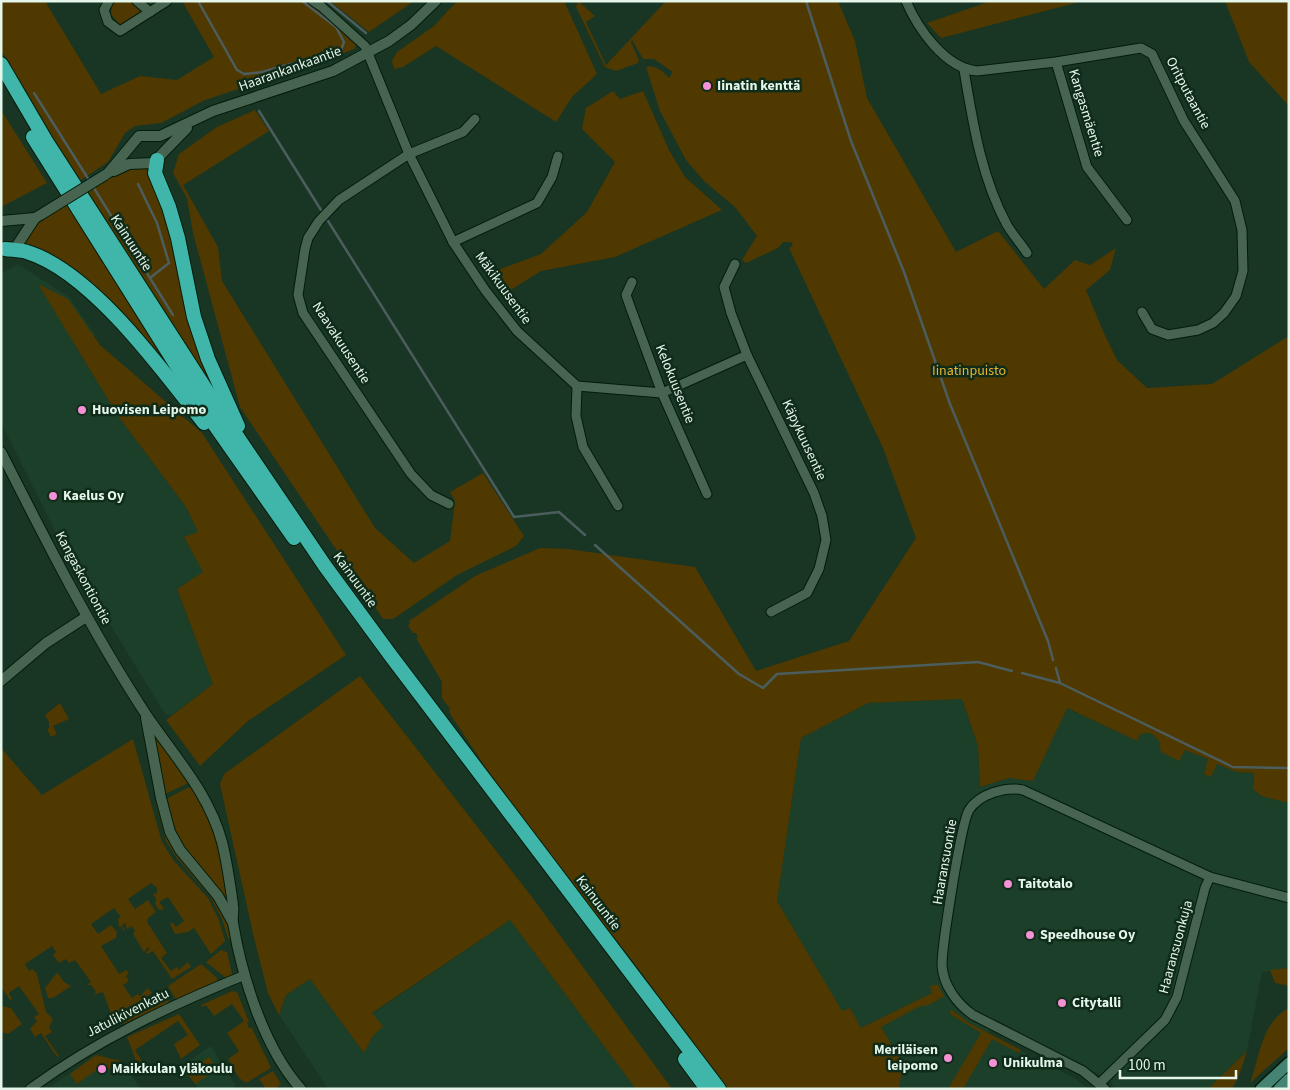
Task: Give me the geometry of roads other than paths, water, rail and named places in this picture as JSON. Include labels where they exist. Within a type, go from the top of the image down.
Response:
[{"type":"highway","name":"Kainuuntie","points":[[1,64],[46,141],[249,464],[385,664],[707,1089]]},
{"type":"highway","name":"Kainuuntie","points":[[1,83],[46,161],[209,417],[249,464],[391,656],[719,1089]]},
{"type":"highway","points":[[159,157],[155,173],[178,238],[196,324],[249,464]]},
{"type":"highway","points":[[2,248],[27,252],[49,262],[68,274],[108,309],[149,352],[211,433],[249,464]]},
{"type":"main road","points":[[1261,1089],[1289,1063]]},
{"type":"main road","points":[[1279,1089],[1289,1079]]},
{"type":"street","points":[[109,1],[104,10],[108,22],[120,31],[167,1]]},
{"type":"street","points":[[137,1],[150,12]]},
{"type":"street","name":"Mäkikuusentie","points":[[313,1],[365,46],[409,154],[453,242],[484,290],[516,331],[577,386]]},
{"type":"street","name":"Haarankankaantie","points":[[107,174],[136,138],[144,134],[153,137],[213,111],[324,74],[368,54],[411,25],[436,1]]},
{"type":"street","points":[[906,1],[931,41],[948,59],[964,70],[976,137],[985,173],[1008,225],[1027,253]]},
{"type":"street","name":"Oritputaantie","points":[[964,70],[977,71],[1056,62],[1141,48],[1148,50],[1152,54],[1184,121],[1235,201],[1242,230],[1244,271],[1236,296],[1224,313],[1213,323],[1198,330],[1168,335],[1152,329],[1142,312]]},
{"type":"street","name":"Kangasmäentie","points":[[1056,62],[1087,167],[1127,220]]},
{"type":"street","name":"Haarankankaantie","points":[[2,248],[16,247],[38,216],[107,174],[129,164],[148,164],[159,157],[197,119]]},
{"type":"street","name":"Naavakuusentie","points":[[449,504],[431,495],[411,474],[303,313],[298,295],[308,238],[319,221],[338,200],[409,154],[463,132],[476,119]]},
{"type":"street","points":[[153,137],[158,142],[159,157]]},
{"type":"street","points":[[453,242],[537,203],[552,177],[558,156]]},
{"type":"street","name":"Haarankankaantie","points":[[1,221],[38,216]]},
{"type":"street","name":"Käpykuusentie","points":[[735,264],[724,287],[731,313],[747,354],[814,493],[822,516],[826,540],[819,570],[807,593],[771,612]]},
{"type":"street","name":"Kelokuusentie","points":[[632,282],[626,295],[662,393],[707,494]]},
{"type":"street","points":[[618,506],[583,447],[576,416],[577,386],[662,393],[747,354]]},
{"type":"street","name":"Kangaskontiontie","points":[[1,452],[86,617],[145,714],[195,782],[211,812],[221,840],[228,871],[233,922],[245,975],[274,1051],[301,1089]]},
{"type":"street","points":[[1,681],[46,643],[86,617]]},
{"type":"street","name":"Kangaskontiontie","points":[[145,714],[161,798],[170,832],[180,850],[218,896],[233,922]]},
{"type":"street","name":"Haaransuontie","points":[[1102,1086],[1083,1071],[973,1015],[963,1008],[949,989],[942,965],[964,824],[970,810],[980,800],[992,794],[1014,788],[1024,790],[1210,877],[1289,898]]},
{"type":"street","name":"Haaransuonkuja","points":[[1102,1086],[1170,1013],[1177,997],[1210,877]]},
{"type":"street","name":"Jatulikivenkatu","points":[[30,1089],[65,1063],[123,1029],[245,975]]},
{"type":"waterway","points":[[198,1],[237,70],[244,74],[262,72],[341,50],[344,42],[336,27],[302,1]]},
{"type":"waterway","points":[[327,1],[366,33]]},
{"type":"waterway","points":[[806,1],[851,141],[904,272],[950,404],[1048,641],[1053,660]]},
{"type":"waterway","points":[[34,93],[89,180]]},
{"type":"waterway","points":[[259,111],[321,210]]},
{"type":"waterway","points":[[138,184],[157,223],[169,263],[150,278]]},
{"type":"waterway","points":[[92,185],[173,315]]},
{"type":"waterway","points":[[328,221],[514,517],[559,512],[585,535]]},
{"type":"waterway","points":[[595,545],[739,674],[763,688],[777,674],[978,662],[1012,671]]},
{"type":"waterway","points":[[1056,668],[1060,683],[1233,767],[1289,768]]},
{"type":"waterway","points":[[1022,673],[1060,683]]},
{"type":"place","name":"Iinatin kenttä","points":[[707,86]]},
{"type":"place","name":"Huovisen Leipomo","points":[[82,410]]},
{"type":"place","name":"Kaelus Oy","points":[[53,496]]},
{"type":"place","name":"Taitotalo","points":[[1008,884]]},
{"type":"place","name":"Speedhouse Oy","points":[[1030,935]]},
{"type":"place","name":"Citytalli","points":[[1062,1003]]},
{"type":"place","name":"Meriläisen leipomo","points":[[948,1058]]},
{"type":"place","name":"Unikulma","points":[[993,1063]]},
{"type":"place","name":"Maikkulan yläkoulu","points":[[102,1069]]},
{"type":"park label","name":"Iinatinpuisto","points":[[969,371]]}]
